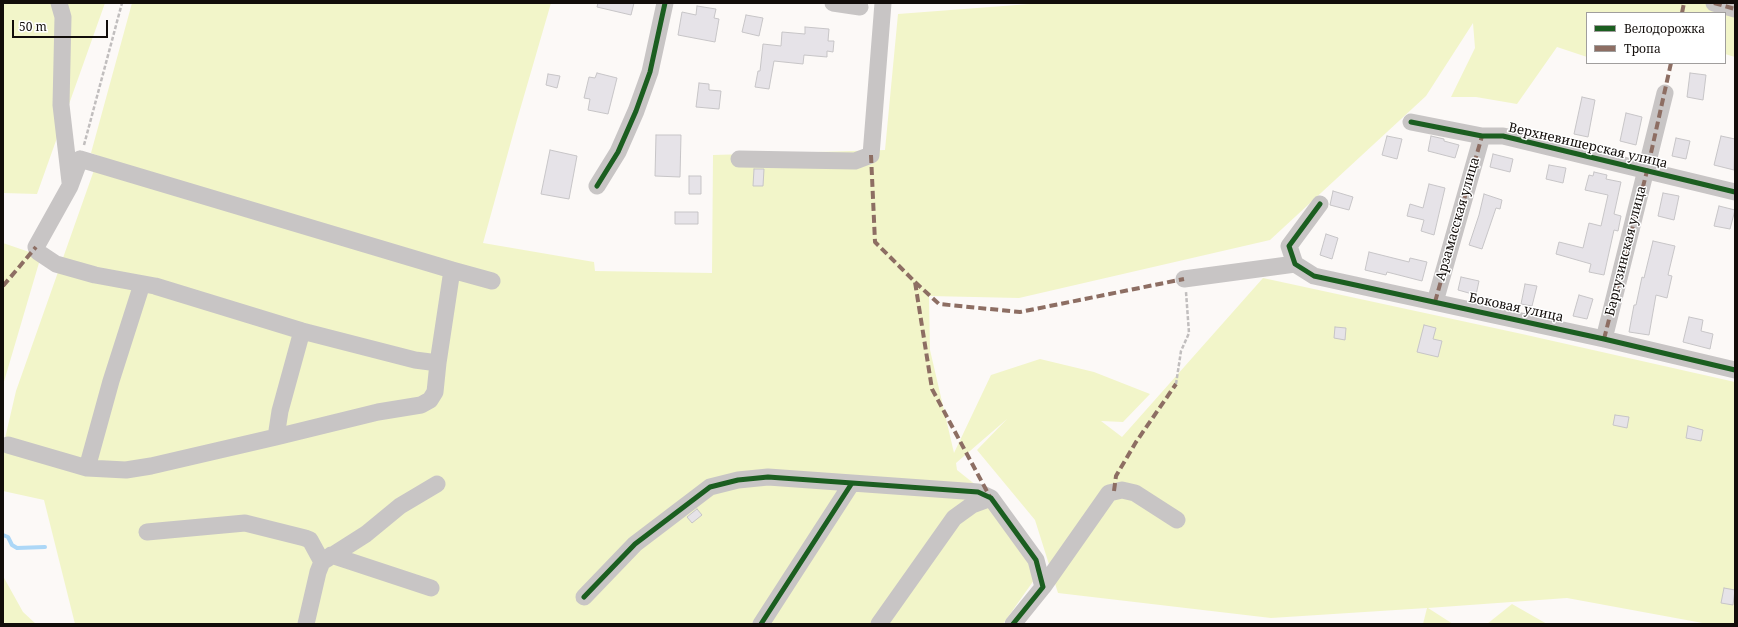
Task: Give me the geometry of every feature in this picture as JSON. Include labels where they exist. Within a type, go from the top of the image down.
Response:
[{"type":"street","points":[[597,186],[618,152],[636,111],[650,72],[665,3]]},
{"type":"street","points":[[833,3],[860,7]]},
{"type":"street","points":[[739,159],[855,161],[871,155],[883,3]]},
{"type":"street","points":[[1714,3],[1735,9]]},
{"type":"street","points":[[64,8],[61,105],[70,186]]},
{"type":"street","name":"Баргузинская улица","points":[[1604,339],[1647,171],[1665,93]]},
{"type":"street","name":"Верхневишерская улица","points":[[1411,122],[1482,136],[1503,136],[1735,192]]},
{"type":"street","name":"Арзамасская улица","points":[[1435,302],[1482,136]]},
{"type":"street","points":[[438,363],[414,360],[302,330],[142,284],[95,275],[56,264],[38,252],[36,247],[70,186],[80,159],[492,282]]},
{"type":"street","points":[[1184,279],[1295,264],[1289,246],[1320,204]]},
{"type":"street","name":"Боковая улица","points":[[1295,264],[1314,276],[1604,339],[1735,370]]},
{"type":"street","points":[[8,445],[87,468],[126,470],[276,437],[378,412],[421,405],[430,400],[435,392],[452,270]]},
{"type":"street","points":[[87,468],[111,381],[142,284]]},
{"type":"street","points":[[276,437],[280,411],[302,330]]},
{"type":"street","points":[[584,597],[635,544],[710,488],[738,480],[768,478],[978,492],[991,498],[1036,560],[1043,587]]},
{"type":"street","points":[[761,624],[852,483]]},
{"type":"street","points":[[306,624],[318,572],[326,558],[366,534],[400,506],[437,484]]},
{"type":"street","points":[[1013,624],[1043,587],[1109,493],[1122,490],[1135,493],[1177,520]]},
{"type":"street","points":[[880,624],[954,518],[972,505],[991,498]]},
{"type":"street","points":[[147,532],[245,523],[310,540],[326,558],[431,588]]},
{"type":"path","points":[[80,159],[122,3]]},
{"type":"path","points":[[1176,384],[1181,351],[1189,333],[1184,279]]},
{"type":"green space","points":[[3,3],[105,3],[37,194],[3,193]]},
{"type":"green space","points":[[132,3],[551,3],[483,243],[594,262],[595,271],[712,273],[713,155],[885,150],[898,14],[1043,3],[1735,3],[1735,57],[1726,54],[1726,12],[1586,12],[1586,57],[1557,47],[1517,104],[1476,97],[1451,97],[1475,48],[1473,23],[1426,96],[1270,240],[1019,298],[929,296],[930,350],[954,453],[991,375],[1040,359],[1094,372],[1150,394],[1123,422],[1101,421],[1122,437],[1263,278],[1735,382],[1735,624],[1708,624],[1567,598],[1428,608],[1453,624],[1423,624],[1427,608],[1271,618],[1058,593],[1035,520],[977,450],[1007,419],[956,463],[957,470],[987,494],[1039,573],[1003,624],[75,624],[44,500],[3,491],[3,447],[16,391],[99,156],[91,153]]},
{"type":"green space","points":[[3,243],[41,256],[3,385]]},
{"type":"green space","points":[[3,576],[23,612],[36,624],[3,624]]},
{"type":"green space","points":[[1512,604],[1547,624],[1487,624]]},
{"type":"building","points":[[598,3],[634,3],[631,15],[597,7]]},
{"type":"building","points":[[697,6],[716,9],[714,18],[719,19],[715,42],[678,35],[682,12],[696,15]]},
{"type":"building","points":[[746,15],[763,18],[759,36],[742,32]]},
{"type":"building","points":[[805,27],[829,29],[828,41],[834,41],[833,52],[827,51],[827,57],[804,55],[803,64],[774,61],[769,89],[755,87],[758,71],[760,71],[763,44],[781,46],[782,32],[805,34]]},
{"type":"building","points":[[597,73],[617,78],[608,114],[588,110],[590,99],[584,98],[589,77],[595,78]]},
{"type":"building","points":[[1690,73],[1706,75],[1703,100],[1687,97]]},
{"type":"building","points":[[548,74],[560,76],[557,88],[546,85]]},
{"type":"building","points":[[699,83],[709,84],[709,90],[721,91],[719,109],[696,107]]},
{"type":"building","points":[[1582,97],[1595,100],[1588,137],[1574,134]]},
{"type":"building","points":[[1626,113],[1642,117],[1636,145],[1620,141]]},
{"type":"building","points":[[656,135],[681,135],[680,177],[655,176]]},
{"type":"building","points":[[1387,136],[1402,139],[1397,159],[1382,155]]},
{"type":"building","points":[[1431,136],[1459,145],[1455,158],[1428,151]]},
{"type":"building","points":[[1721,136],[1735,139],[1734,170],[1714,165]]},
{"type":"building","points":[[1676,138],[1690,141],[1686,159],[1672,156]]},
{"type":"building","points":[[550,150],[577,156],[569,199],[541,194]]},
{"type":"building","points":[[1493,154],[1513,159],[1510,172],[1490,167]]},
{"type":"building","points":[[1549,165],[1566,168],[1563,183],[1546,179]]},
{"type":"building","points":[[754,169],[764,169],[763,186],[753,186]]},
{"type":"building","points":[[1594,172],[1607,175],[1606,179],[1621,182],[1614,214],[1621,216],[1618,231],[1614,230],[1604,275],[1589,272],[1591,264],[1556,254],[1559,242],[1583,248],[1589,223],[1601,226],[1608,195],[1585,190],[1589,175],[1593,176]]},
{"type":"building","points":[[689,176],[701,176],[701,194],[689,194]]},
{"type":"building","points":[[1429,184],[1445,188],[1434,235],[1421,231],[1424,220],[1407,216],[1410,204],[1423,208]]},
{"type":"building","points":[[1333,191],[1353,197],[1349,210],[1330,205]]},
{"type":"building","points":[[1663,193],[1679,196],[1674,220],[1658,216]]},
{"type":"building","points":[[1484,194],[1502,200],[1500,209],[1496,208],[1482,249],[1469,245]]},
{"type":"building","points":[[1719,206],[1735,210],[1730,229],[1714,226]]},
{"type":"building","points":[[675,212],[698,212],[698,224],[675,224]]},
{"type":"building","points":[[1326,234],[1338,238],[1332,259],[1320,255]]},
{"type":"building","points":[[1653,241],[1675,246],[1668,275],[1672,276],[1667,298],[1656,295],[1649,335],[1629,332],[1634,305],[1636,305],[1642,277],[1644,278]]},
{"type":"building","points":[[1369,252],[1409,262],[1410,258],[1427,262],[1422,281],[1387,272],[1386,275],[1365,270]]},
{"type":"building","points":[[1461,277],[1479,281],[1476,295],[1458,290]]},
{"type":"building","points":[[1525,284],[1537,286],[1532,306],[1521,304]]},
{"type":"building","points":[[1579,295],[1593,299],[1587,319],[1573,316]]},
{"type":"building","points":[[1689,317],[1703,320],[1701,331],[1713,334],[1710,349],[1683,342]]},
{"type":"building","points":[[1424,325],[1436,328],[1433,339],[1442,341],[1438,357],[1417,352]]},
{"type":"building","points":[[1335,327],[1346,328],[1345,340],[1334,338]]},
{"type":"building","points":[[1615,415],[1629,417],[1627,428],[1613,425]]},
{"type":"building","points":[[1688,426],[1703,430],[1701,441],[1686,438]]},
{"type":"building","points":[[697,509],[702,515],[692,523],[687,517]]},
{"type":"building","points":[[1724,588],[1735,590],[1733,605],[1721,603]]},
{"type":"waterway","points":[[3,535],[8,537],[12,545],[17,548],[45,547]]},
{"type":"marked path","points":[[1682,12],[1684,3]]},
{"type":"marked path","points":[[1714,3],[1735,9]]},
{"type":"marked path","points":[[1604,339],[1647,171],[1671,64]]},
{"type":"marked path","points":[[1435,302],[1482,136]]},
{"type":"marked path","points":[[871,155],[875,242],[915,282],[932,389],[990,497]]},
{"type":"marked path","points":[[3,286],[36,247]]},
{"type":"marked path","points":[[915,282],[939,304],[1020,312],[1184,279]]},
{"type":"marked path","points":[[1114,491],[1116,476],[1136,442],[1176,384]]},
{"type":"cycle path","points":[[597,186],[618,152],[636,111],[650,72],[665,3]]},
{"type":"cycle path","points":[[1411,122],[1482,136],[1503,136],[1735,192]]},
{"type":"cycle path","points":[[1320,204],[1289,246],[1295,264],[1314,276],[1604,339],[1735,370]]},
{"type":"cycle path","points":[[584,597],[635,544],[710,487],[738,480],[768,477],[852,483],[761,624]]},
{"type":"cycle path","points":[[852,483],[978,492],[991,498],[1036,560],[1043,587],[1013,624]]}]
